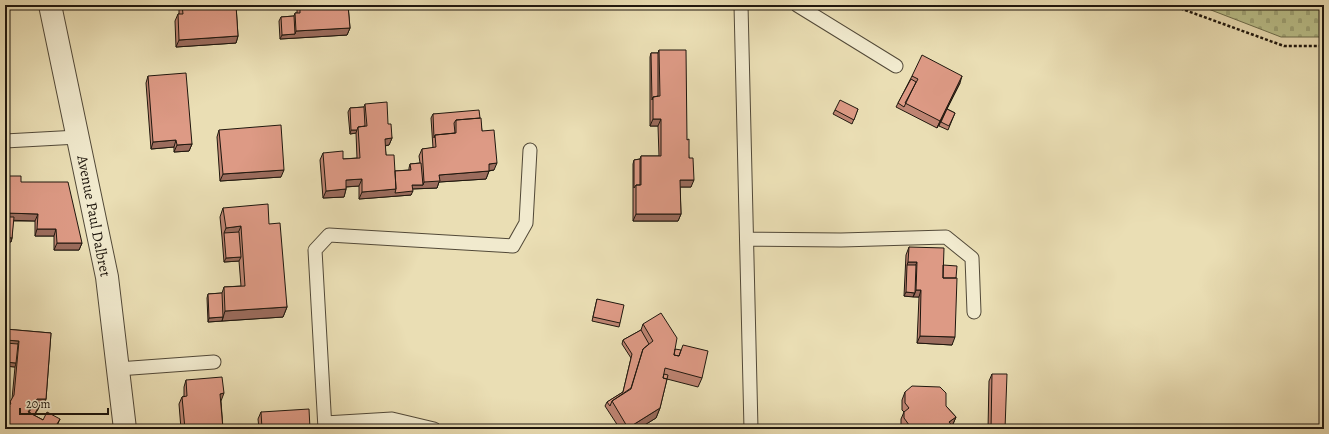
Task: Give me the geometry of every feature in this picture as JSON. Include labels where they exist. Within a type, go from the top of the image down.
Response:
[{"type":"street","name":"Avenue Paul Dalbret","points":[[50,5],[107,277],[125,429]]},
{"type":"lane","points":[[741,5],[750,429]]},
{"type":"lane","points":[[797,5],[896,66]]},
{"type":"lane","points":[[5,141],[78,137]]},
{"type":"lane","points":[[434,429],[392,419],[325,426],[315,250],[329,235],[513,246],[526,223],[530,150]]},
{"type":"lane","points":[[747,239],[841,240],[946,237],[972,258],[974,312]]},
{"type":"lane","points":[[118,369],[214,362]]},
{"type":"path","points":[[1171,5],[1284,46],[1324,46]]},
{"type":"green space","points":[[1198,5],[1324,5],[1324,37],[1281,37]]},
{"type":"building","points":[[182,5],[236,5],[238,36],[179,40],[178,14],[183,14]]},
{"type":"building","points":[[300,5],[348,5],[350,28],[296,31],[295,13],[300,13]]},
{"type":"building","points":[[294,16],[295,34],[282,35],[281,17]]},
{"type":"building","points":[[659,50],[686,50],[687,140],[689,139],[689,158],[693,158],[694,180],[680,180],[681,214],[636,214],[636,185],[641,185],[641,156],[661,156],[661,119],[653,119],[653,97],[660,96]]},
{"type":"building","points":[[651,53],[658,53],[658,96],[653,97],[652,100]]},
{"type":"building","points":[[922,55],[962,76],[940,121],[905,103],[918,79],[912,76]]},
{"type":"building","points":[[186,73],[192,144],[177,145],[176,140],[153,142],[148,76]]},
{"type":"building","points":[[911,79],[916,82],[904,107],[898,103]]},
{"type":"building","points":[[840,100],[858,109],[854,120],[835,110]]},
{"type":"building","points":[[387,102],[388,124],[391,124],[392,138],[385,139],[386,155],[394,155],[396,189],[362,192],[362,179],[346,180],[346,189],[326,191],[323,153],[343,151],[343,159],[360,158],[358,127],[367,126],[365,104]]},
{"type":"building","points":[[364,107],[365,126],[358,127],[357,130],[351,130],[350,108]]},
{"type":"building","points":[[947,109],[955,113],[949,126],[941,122]]},
{"type":"building","points":[[479,110],[480,118],[456,120],[454,123],[455,133],[435,135],[434,138],[433,114]]},
{"type":"building","points":[[481,118],[482,131],[494,130],[497,163],[489,164],[489,171],[439,175],[440,181],[424,182],[422,149],[436,147],[435,135],[456,133],[456,120]]},
{"type":"building","points":[[281,125],[284,170],[223,174],[219,130]]},
{"type":"building","points":[[640,159],[640,185],[636,185],[634,188],[634,160]]},
{"type":"building","points":[[421,163],[423,185],[412,185],[413,191],[395,193],[395,171],[411,170],[410,164]]},
{"type":"building","points":[[5,176],[21,176],[21,182],[68,182],[82,243],[57,243],[56,229],[37,229],[38,214],[5,213]]},
{"type":"building","points":[[268,204],[269,224],[280,223],[287,307],[225,311],[224,287],[245,286],[241,226],[226,228],[223,208]]},
{"type":"building","points":[[5,217],[14,217],[12,238],[5,237]]},
{"type":"building","points":[[239,232],[241,257],[226,258],[224,233]]},
{"type":"building","points":[[909,247],[944,248],[943,278],[957,278],[955,337],[920,336],[921,290],[916,290],[917,262],[908,262]]},
{"type":"building","points":[[907,265],[916,265],[915,293],[906,292]]},
{"type":"building","points":[[943,265],[957,266],[956,278],[943,278]]},
{"type":"building","points":[[222,293],[223,317],[209,318],[208,294]]},
{"type":"building","points":[[597,299],[624,305],[620,323],[593,317]]},
{"type":"building","points":[[661,313],[677,338],[674,355],[679,356],[683,345],[708,351],[702,378],[665,368],[663,378],[667,379],[660,408],[628,428],[612,401],[631,388],[643,349],[653,341],[643,324]]},
{"type":"building","points":[[5,329],[51,333],[46,399],[37,399],[28,412],[43,420],[47,412],[60,419],[54,429],[5,429],[5,413],[14,395],[19,341],[5,340]]},
{"type":"building","points":[[641,330],[649,344],[643,349],[631,389],[612,401],[610,406],[607,402],[623,392],[632,354],[623,340]]},
{"type":"building","points":[[5,343],[18,344],[16,363],[5,362]]},
{"type":"building","points":[[675,349],[681,350],[679,356],[674,355]]},
{"type":"building","points":[[664,374],[668,375],[667,379],[663,378]]},
{"type":"building","points":[[992,374],[1007,374],[1005,429],[991,429]]},
{"type":"building","points":[[222,377],[224,393],[220,394],[223,429],[185,429],[182,397],[187,396],[186,380]]},
{"type":"building","points":[[912,386],[940,387],[946,393],[946,406],[956,417],[949,422],[954,429],[912,429],[904,418],[904,412],[909,408],[905,403],[905,392]]},
{"type":"building","points":[[36,402],[41,403],[34,415],[29,412]]},
{"type":"building","points":[[5,403],[10,406],[5,413]]},
{"type":"building","points":[[309,409],[310,429],[262,429],[261,412]]}]
